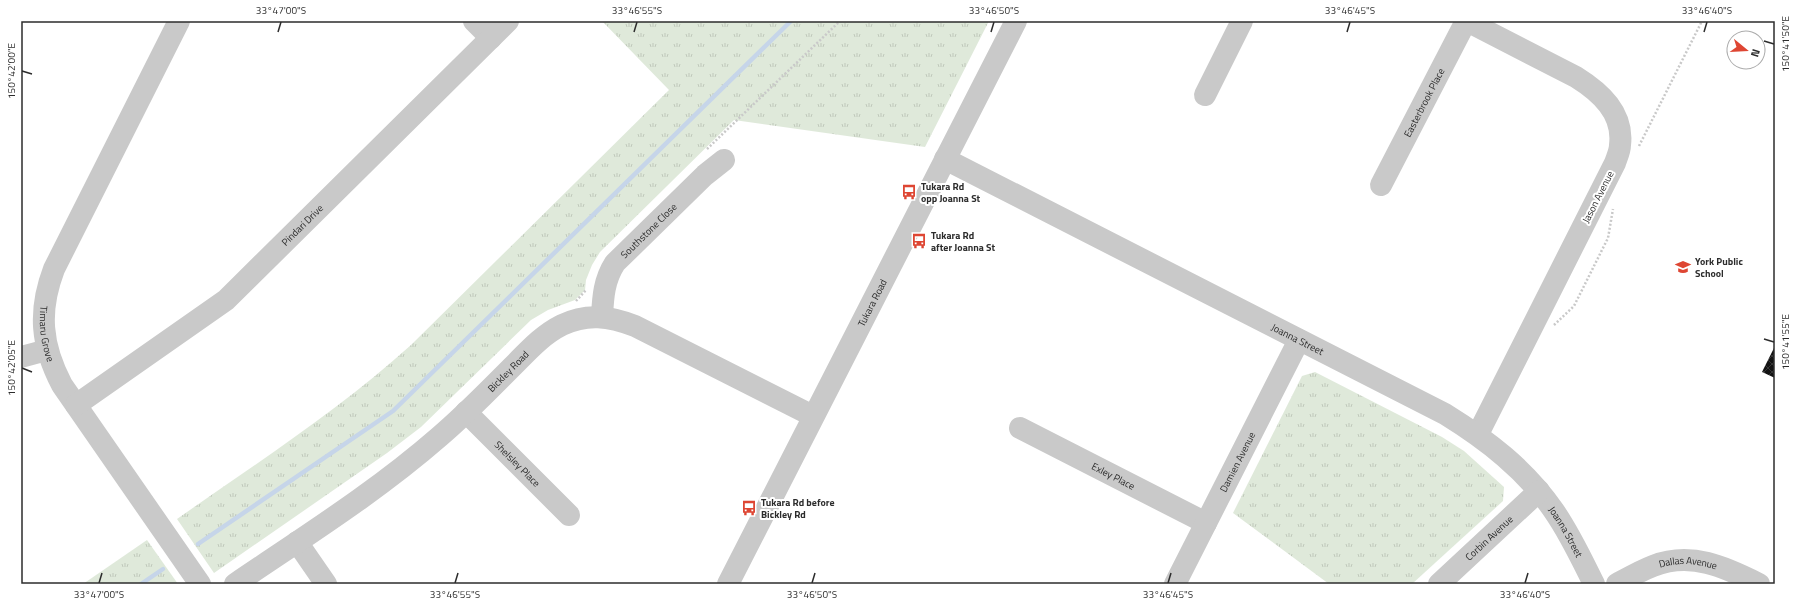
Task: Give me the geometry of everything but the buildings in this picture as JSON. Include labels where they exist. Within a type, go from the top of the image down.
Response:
[{"type":"street","name":"Timaru Grove","points":[[179,21],[54,269],[44,306],[44,332],[47,350],[58,377],[200,584]]},
{"type":"street","points":[[474,21],[491,38]]},
{"type":"street","name":"Pindari Drive","points":[[76,405],[226,300],[508,21]]},
{"type":"street","name":"Tukara Road","points":[[728,584],[1016,21]]},
{"type":"street","points":[[1205,95],[1242,21]]},
{"type":"street","name":"Easterbrook Place","points":[[1382,185],[1466,21]]},
{"type":"street","name":"Jason Avenue","points":[[1466,21],[1576,77],[1593,88],[1605,99],[1613,111],[1619,127],[1620,145],[1615,163],[1478,434]]},
{"type":"street","name":"Southstone Close","points":[[602,316],[604,288],[615,263],[705,175],[715,156]]},
{"type":"street","name":"Joanna Street","points":[[945,159],[1445,414],[1478,434],[1515,465],[1539,491],[1564,527],[1594,584]]},
{"type":"street","name":"Bickley Road","points":[[235,584],[399,470],[466,412],[543,336],[564,324],[576,320],[602,316],[614,318],[635,326],[813,416]]},
{"type":"street","name":"Damien Avenue","points":[[1175,584],[1299,340]]},
{"type":"street","points":[[21,357],[47,350]]},
{"type":"street","name":"Shelsley Place","points":[[466,412],[569,515]]},
{"type":"street","name":"Exley Place","points":[[1020,428],[1206,523]]},
{"type":"street","name":"Corbin Avenue","points":[[1439,584],[1539,491]]},
{"type":"street","points":[[297,542],[326,584]]},
{"type":"street","name":"Dallas Avenue","points":[[1617,584],[1653,566],[1674,560],[1686,560],[1716,564],[1759,584]]},
{"type":"path","points":[[715,156],[708,146],[719,138],[840,21]]},
{"type":"path","points":[[571,303],[577,301],[588,286]]},
{"type":"green space","points":[[602,21],[989,21],[925,147],[734,120],[600,252],[592,265],[586,280],[585,290],[575,300],[548,310],[531,320],[421,427],[387,453],[214,573],[177,519],[326,414],[384,369],[411,345],[669,90]]},
{"type":"green space","points":[[1315,372],[1442,437],[1464,451],[1504,487],[1503,501],[1412,584],[1329,584],[1233,513],[1302,376]]},
{"type":"green space","points":[[147,540],[178,584],[83,584]]},
{"type":"waterway","points":[[198,544],[393,411],[791,21]]},
{"type":"waterway","points":[[141,584],[163,569]]},
{"type":"place","name":"Tukara Rd opp Joanna St","points":[[909,192]]},
{"type":"place","name":"Tukara Rd after Joanna St","points":[[919,241]]},
{"type":"place","name":"York Public School","points":[[1683,267]]},
{"type":"place","name":"Tukara Rd before Bickley Rd","points":[[749,508]]}]
